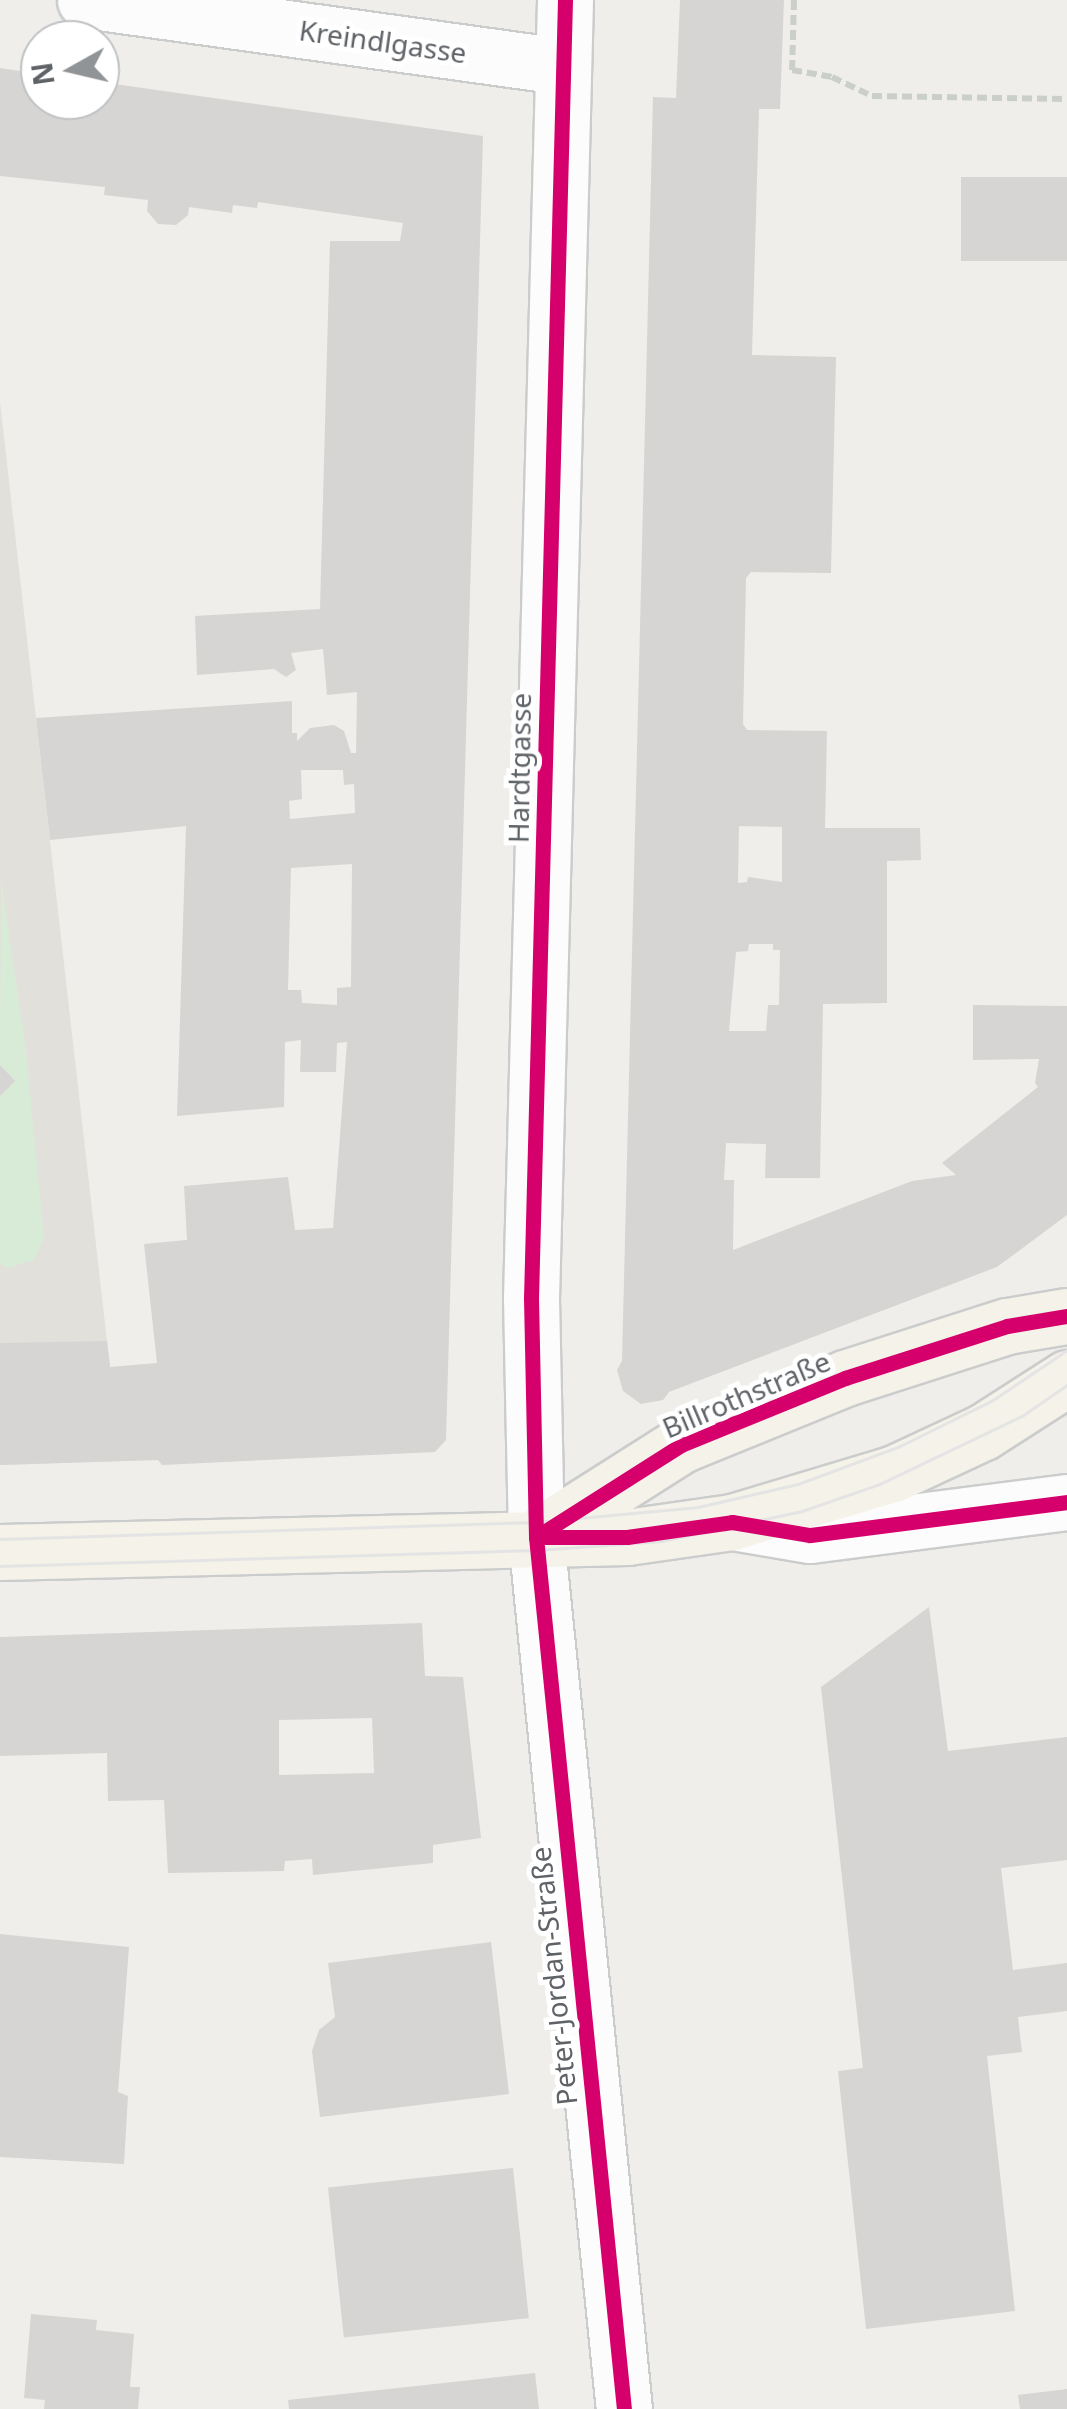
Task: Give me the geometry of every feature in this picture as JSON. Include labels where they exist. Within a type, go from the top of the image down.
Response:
[{"type":"main road","name":"Billrothstraße","points":[[536,1537],[681,1446],[845,1378],[1007,1326],[1067,1316]]},
{"type":"main road","points":[[0,1552],[627,1536],[732,1522],[894,1474],[983,1432],[1067,1378]]},
{"type":"street","name":"Kreindlgasse","points":[[85,0],[562,66]]},
{"type":"street","name":"Hardtgasse","points":[[536,1537],[531,1298],[565,0]]},
{"type":"street","points":[[732,1522],[810,1535],[1067,1502]]},
{"type":"street","name":"Peter-Jordan-Straße","points":[[536,1537],[624,2409]]},
{"type":"path","points":[[794,0],[792,70],[832,77],[872,96],[1067,99]]},
{"type":"shaded area","points":[[0,402],[107,1341],[122,1461],[0,1465]]},
{"type":"green space","points":[[1,879],[26,1051],[44,1238],[34,1260],[8,1268],[0,1264],[0,1096],[15,1081],[0,1065]]},
{"type":"building","points":[[680,0],[784,0],[780,109],[759,109],[752,355],[836,357],[831,573],[751,572],[746,578],[743,724],[747,730],[827,731],[825,828],[920,828],[921,860],[887,861],[887,1003],[823,1004],[820,1178],[765,1178],[766,1144],[726,1143],[724,1180],[734,1180],[733,1250],[912,1181],[956,1175],[942,1163],[1038,1087],[1035,1083],[1039,1059],[973,1060],[973,1005],[1067,1006],[1067,1215],[997,1267],[669,1392],[663,1400],[641,1404],[623,1391],[617,1370],[622,1361],[653,97],[676,98]],"holes":[[[739,826],[782,827],[782,882],[748,877],[747,882],[738,883]],[[749,944],[773,944],[773,950],[780,950],[779,1005],[768,1005],[766,1031],[729,1031],[736,952],[748,951]]]},
{"type":"building","points":[[0,68],[20,71],[20,120],[120,120],[120,85],[483,136],[446,1440],[435,1452],[162,1465],[158,1460],[0,1465],[0,1343],[107,1341],[110,1367],[157,1363],[144,1244],[187,1240],[184,1186],[288,1177],[295,1230],[333,1228],[347,1042],[337,1043],[336,1072],[300,1072],[301,1040],[285,1042],[284,1107],[177,1116],[186,826],[50,840],[36,718],[292,701],[292,733],[297,733],[297,741],[310,728],[334,725],[344,731],[351,753],[356,753],[357,692],[327,695],[323,649],[291,653],[296,670],[286,677],[274,669],[197,675],[195,616],[320,609],[330,241],[400,241],[403,223],[258,202],[257,208],[233,205],[232,213],[189,207],[188,215],[176,225],[158,224],[147,211],[148,200],[104,195],[105,187],[0,176]],"holes":[[[301,770],[343,770],[344,785],[354,784],[355,813],[290,819],[289,801],[302,799]],[[352,864],[351,987],[337,988],[337,1005],[302,1003],[301,990],[288,990],[291,868]]]},
{"type":"building","points":[[961,177],[1067,177],[1067,261],[961,261]]},
{"type":"building","points":[[0,1065],[15,1081],[0,1096]]},
{"type":"building","points":[[929,1607],[948,1751],[1067,1737],[1067,1860],[1001,1868],[1013,1970],[1067,1963],[1067,2011],[1018,2017],[1022,2052],[987,2056],[1015,2311],[866,2329],[838,2071],[863,2068],[821,1687]]},
{"type":"building","points":[[422,1623],[425,1676],[463,1677],[481,1838],[433,1845],[433,1863],[313,1875],[312,1859],[285,1861],[284,1871],[168,1873],[164,1800],[108,1801],[107,1753],[0,1756],[0,1637]],"holes":[[[372,1718],[374,1773],[279,1775],[279,1720]]]},
{"type":"building","points":[[0,1934],[129,1947],[118,2092],[128,2096],[124,2164],[0,2157]]},
{"type":"building","points":[[491,1942],[509,2094],[320,2117],[312,2051],[319,2030],[335,2017],[328,1963]]},
{"type":"building","points":[[513,2168],[529,2318],[344,2338],[328,2187]]},
{"type":"building","points":[[31,2314],[97,2320],[96,2330],[134,2334],[130,2387],[140,2387],[138,2409],[44,2409],[45,2400],[24,2398]]},
{"type":"building","points":[[535,2373],[539,2409],[289,2409],[288,2400]]},
{"type":"building","points":[[1067,2389],[1067,2409],[1020,2409],[1018,2395]]},
{"type":"tram line","points":[[0,1539],[536,1522],[698,1507],[798,1484],[898,1447],[993,1400],[1067,1350]]},
{"type":"tram line","points":[[0,1566],[538,1550],[662,1541],[802,1511],[880,1484],[1022,1416],[1067,1385]]},
{"type":"cycle path","points":[[565,0],[531,1298],[536,1537],[624,2409]]},
{"type":"cycle path","points":[[536,1537],[681,1445],[845,1378],[1007,1326],[1067,1316]]},
{"type":"cycle path","points":[[536,1537],[627,1537],[732,1522],[810,1535],[1067,1502]]}]
